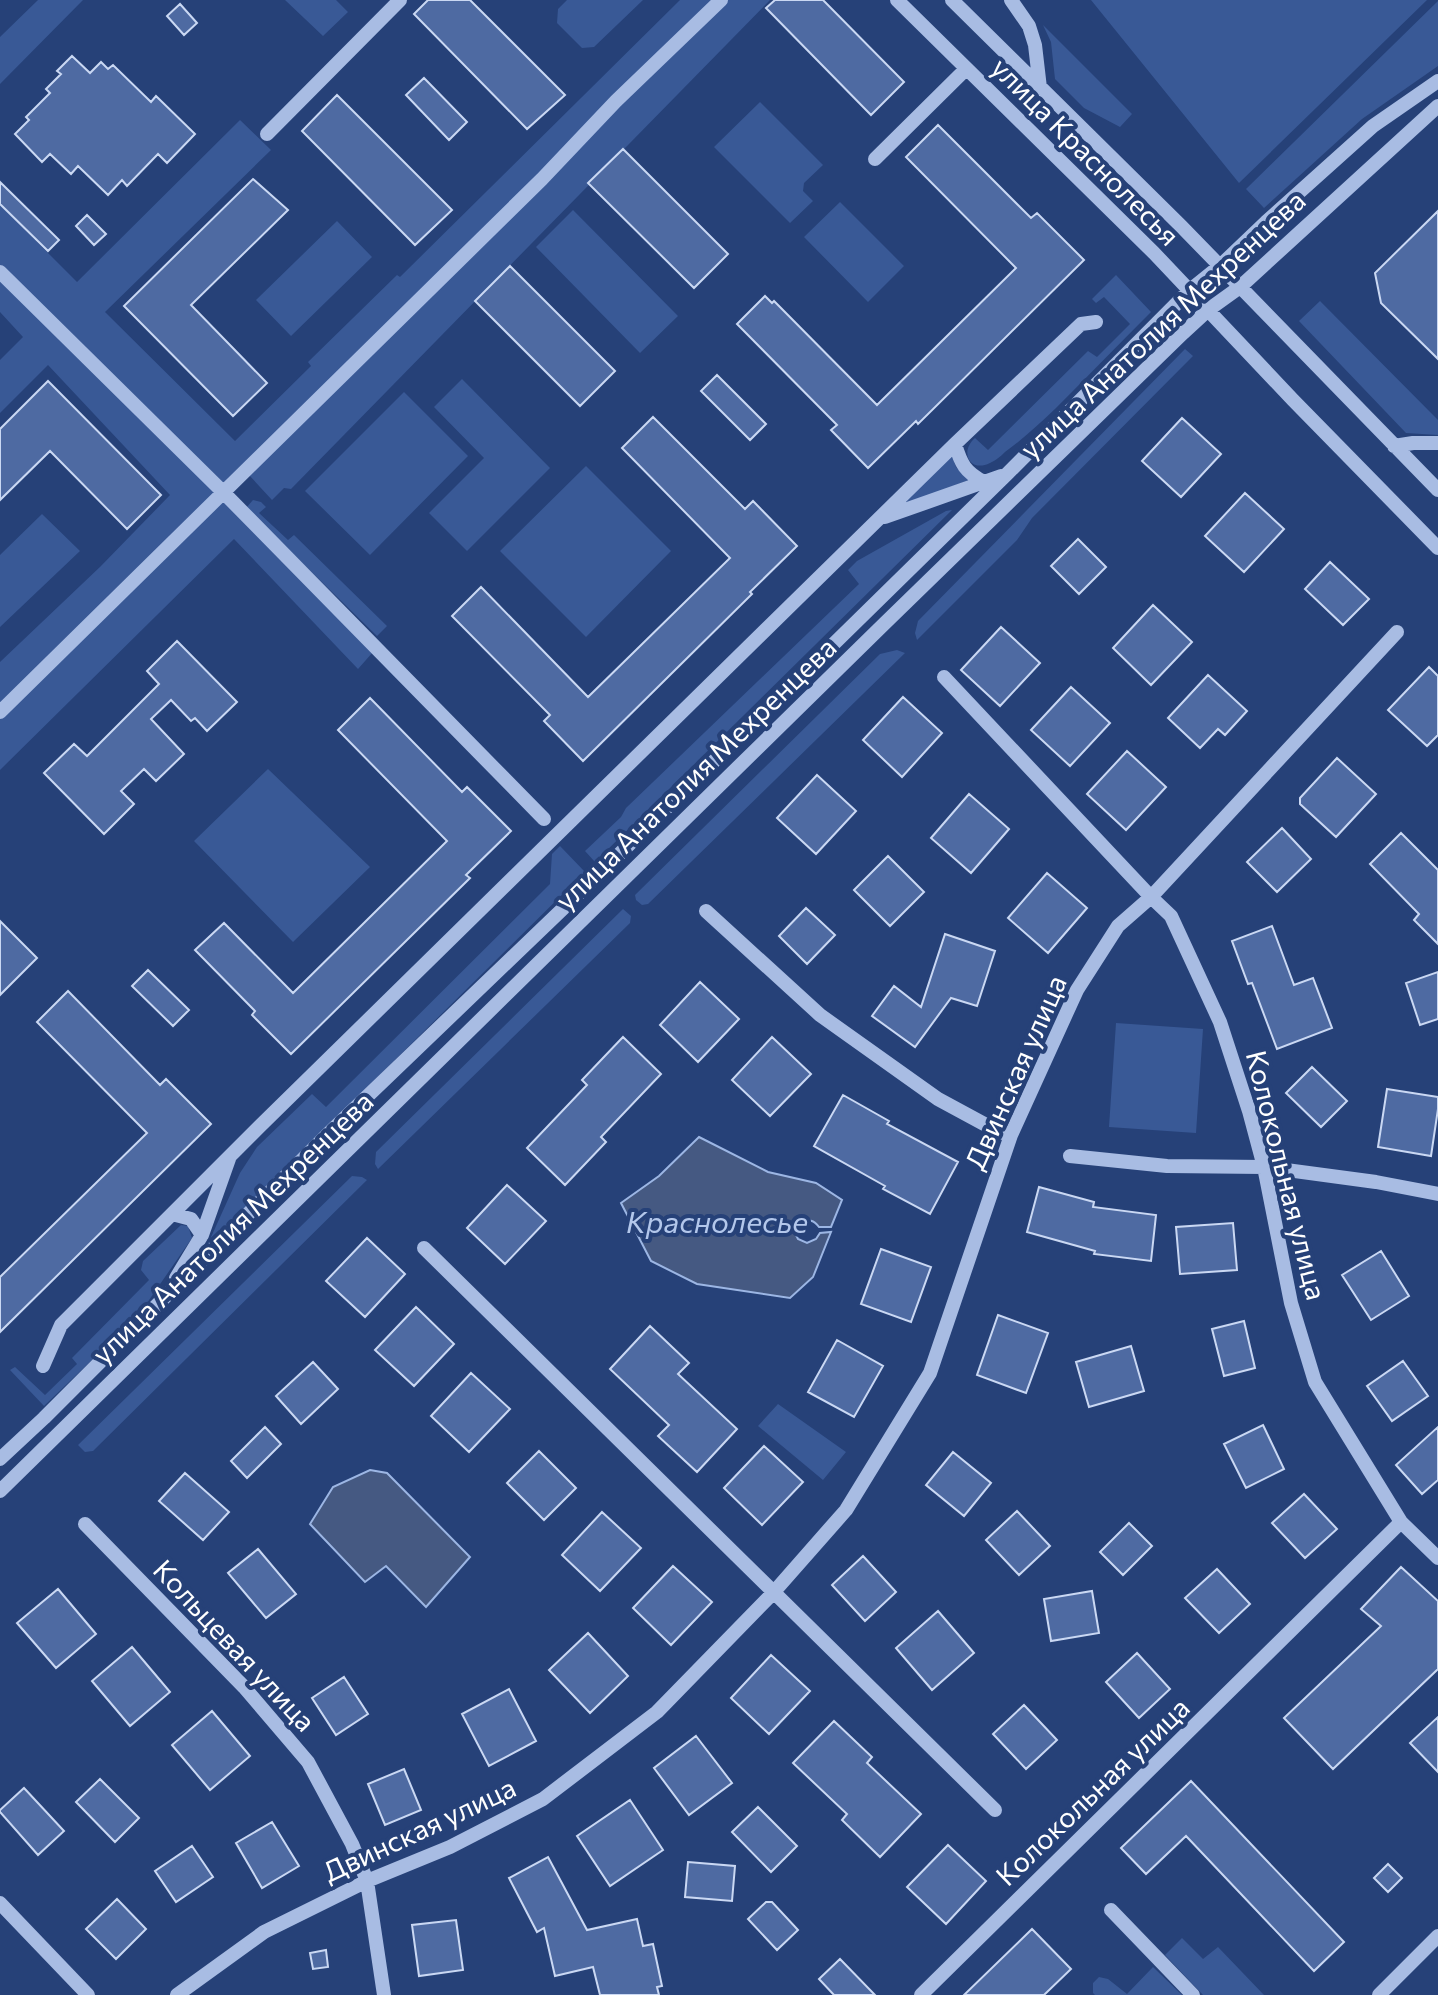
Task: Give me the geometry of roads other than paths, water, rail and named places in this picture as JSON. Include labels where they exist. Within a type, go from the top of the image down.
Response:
[{"type":"street","points":[[267,134],[400,0]]},
{"type":"street","points":[[0,712],[721,0]]},
{"type":"street","name":"улица Краснолесья","points":[[897,0],[1154,253],[1438,548]]},
{"type":"street","name":"улица Краснолесья","points":[[952,0],[1220,266],[1438,490]]},
{"type":"street","name":"улица Краснолесья","points":[[1011,0],[1029,26],[1035,45],[1040,88]]},
{"type":"street","points":[[875,159],[966,69]]},
{"type":"street","name":"улица Анатолия Мехренцева","points":[[2,1452],[44,1418],[328,1134],[598,875],[1189,291],[1373,126],[1438,81]]},
{"type":"street","name":"улица Анатолия Мехренцева","points":[[0,1491],[1208,310],[1240,287],[1438,106]]},
{"type":"street","points":[[0,272],[224,493],[544,819]]},
{"type":"street","name":"улица Анатолия Мехренцева","points":[[43,1366],[61,1325],[231,1155],[955,444],[1081,324],[1096,322]]},
{"type":"street","points":[[1394,446],[1438,443]]},
{"type":"street","points":[[955,444],[960,463],[972,476],[984,482]]},
{"type":"street","name":"улица Анатолия Мехренцева","points":[[881,518],[1008,473]]},
{"type":"street","name":"Двинская улица","points":[[177,1995],[264,1932],[367,1881],[450,1847],[543,1799],[657,1712],[773,1593],[846,1510],[930,1373],[1011,1135],[1077,990],[1118,926],[1151,897],[1397,632]]},
{"type":"street","name":"Колокольная улица","points":[[944,677],[1171,916],[1220,1022],[1249,1111],[1264,1167],[1291,1303],[1315,1382],[1401,1522],[1438,1558]]},
{"type":"street","points":[[706,911],[820,1015],[938,1099],[999,1132],[1011,1135]]},
{"type":"street","name":"улица Анатолия Мехренцева","points":[[164,1297],[202,1235],[231,1155]]},
{"type":"street","points":[[1070,1156],[1167,1166],[1264,1167],[1438,1194]]},
{"type":"street","name":"улица Анатолия Мехренцева","points":[[172,1214],[191,1219],[202,1235]]},
{"type":"street","points":[[424,1248],[995,1810]]},
{"type":"street","points":[[2,1452],[22,1469]]},
{"type":"street","name":"Колокольная улица","points":[[921,1995],[1401,1522]]},
{"type":"street","name":"Кольцевая улица","points":[[85,1524],[244,1687],[308,1762],[352,1844],[367,1881],[384,1995]]},
{"type":"street","points":[[0,1903],[88,1995]]},
{"type":"street","points":[[1111,1910],[1193,1995]]},
{"type":"street","points":[[1379,1995],[1438,1936]]},
{"type":"water","name":"Краснолесье","points":[[699,1137],[768,1172],[816,1183],[842,1200],[831,1227],[819,1227],[811,1221],[800,1222],[795,1233],[798,1239],[807,1243],[820,1233],[831,1232],[813,1277],[790,1298],[697,1284],[651,1261],[621,1203],[659,1176]]},
{"type":"water","points":[[370,1470],[387,1473],[470,1557],[426,1607],[386,1566],[365,1582],[310,1524],[333,1487]]}]
